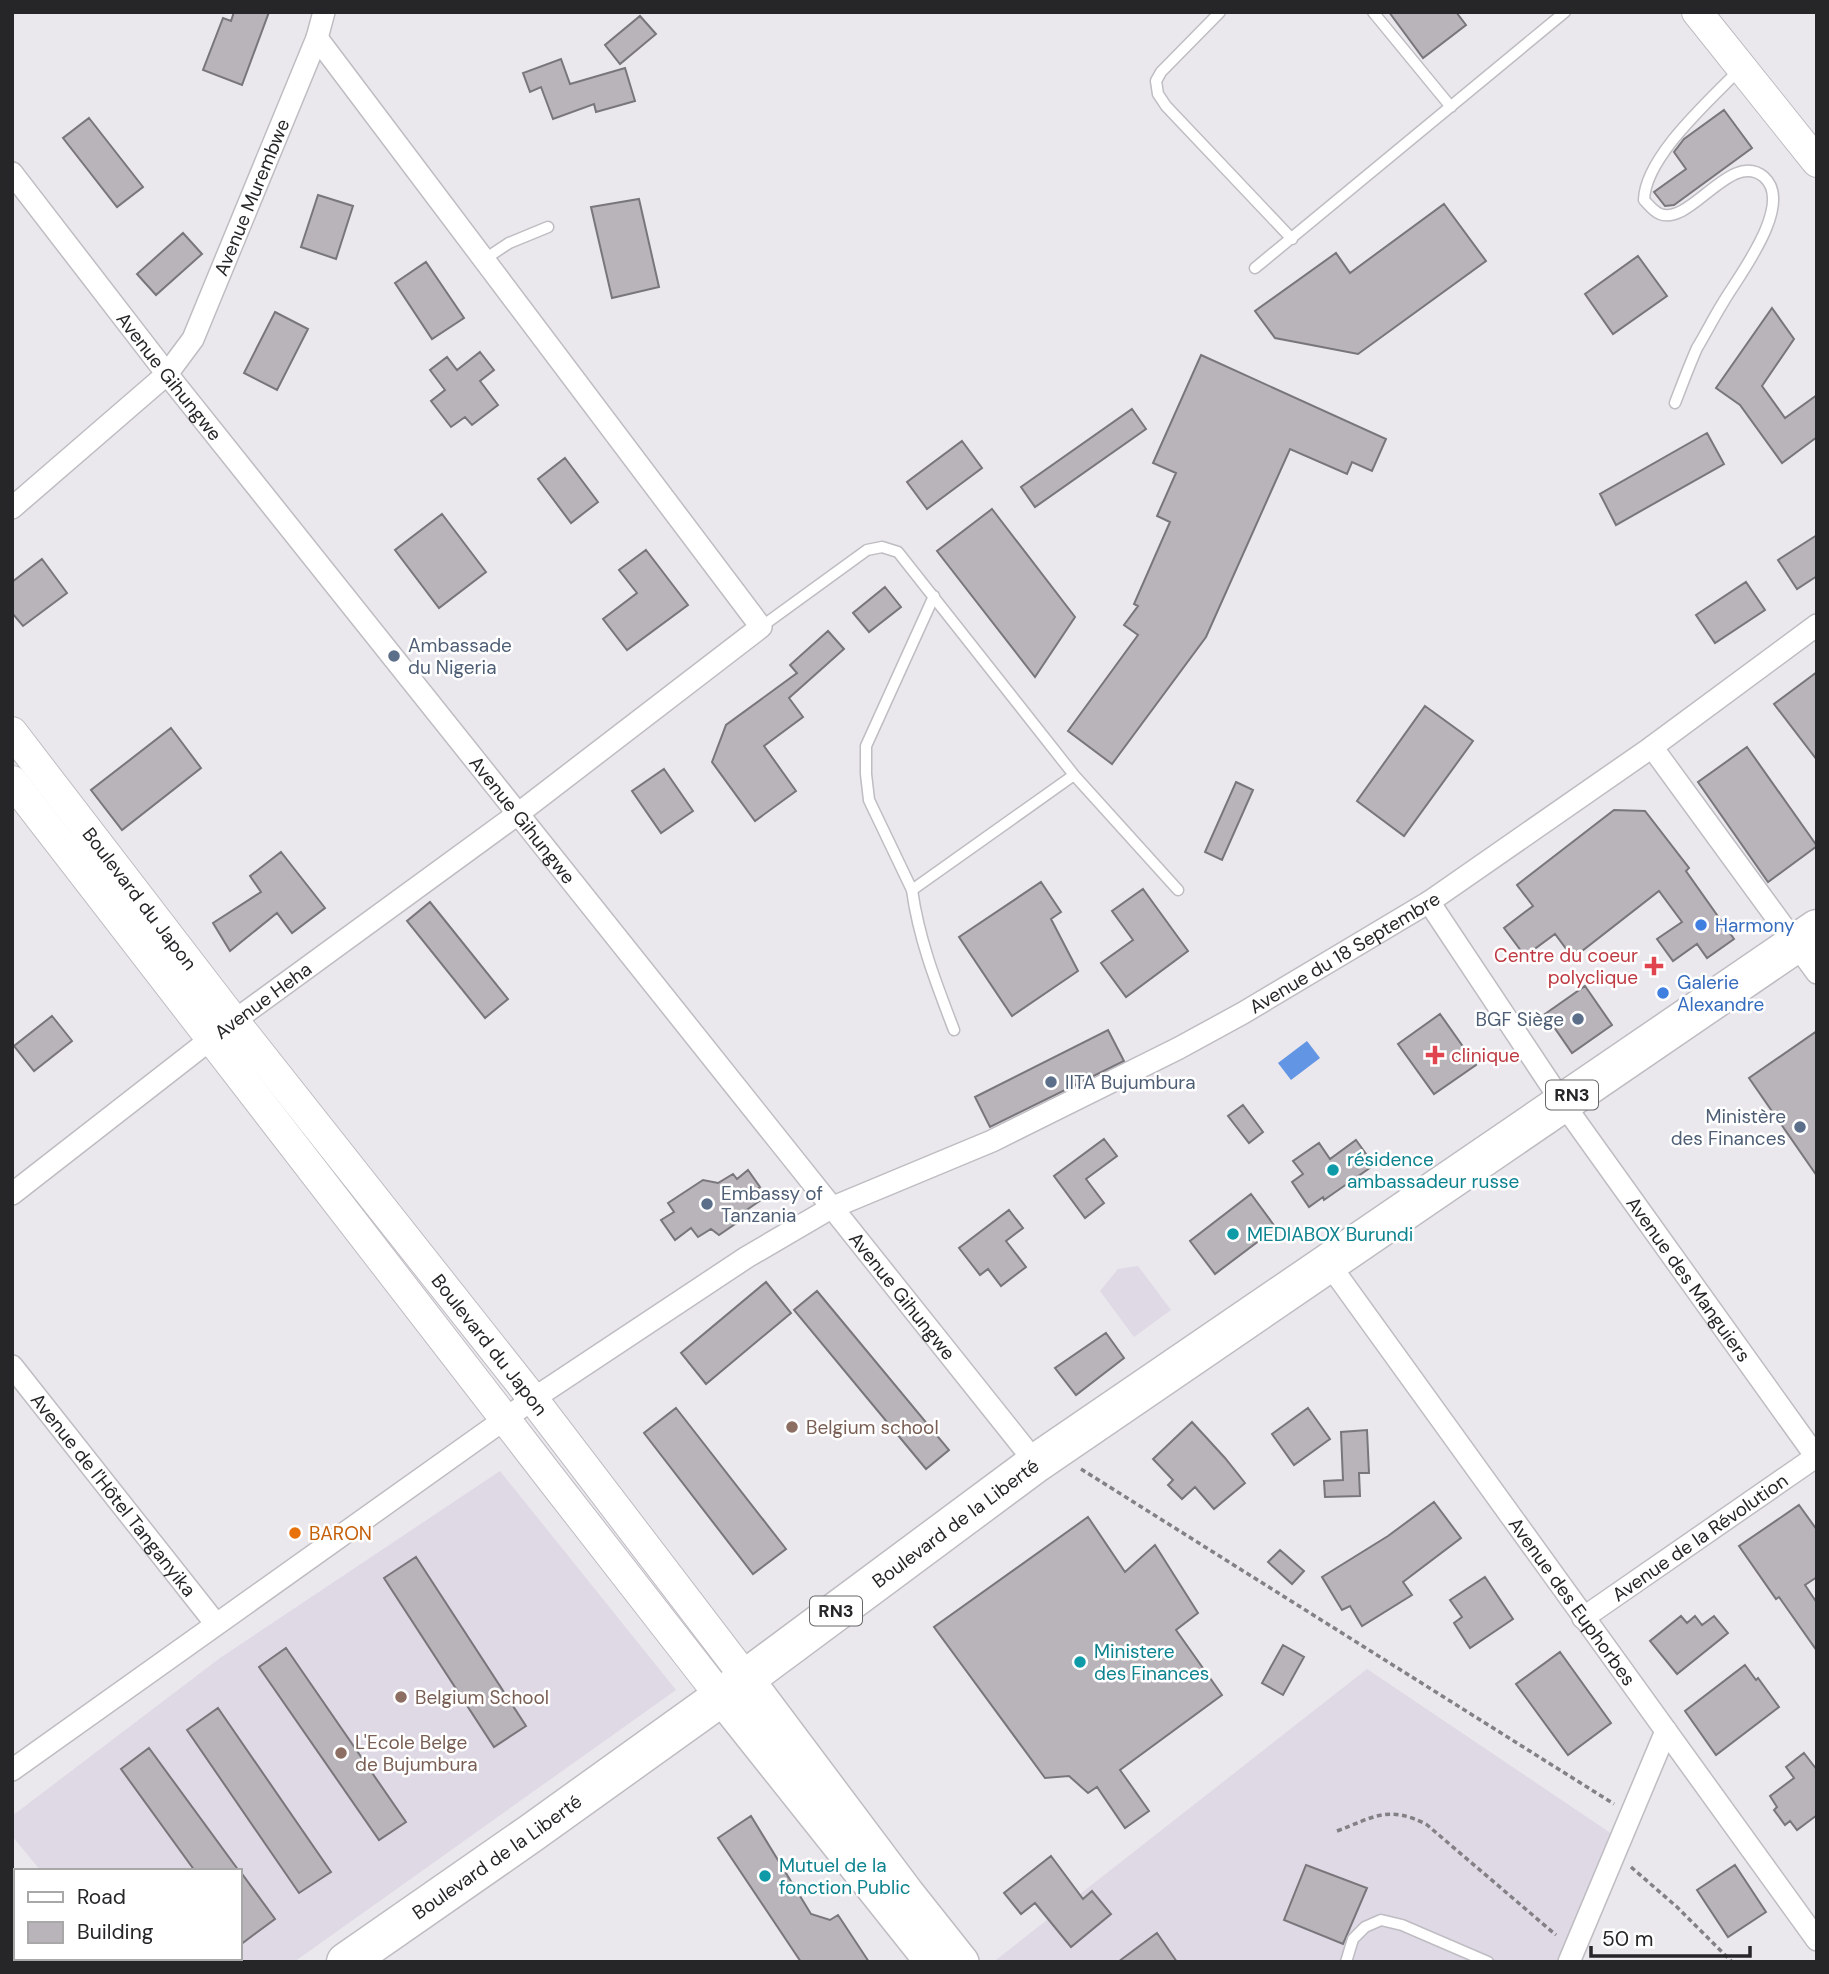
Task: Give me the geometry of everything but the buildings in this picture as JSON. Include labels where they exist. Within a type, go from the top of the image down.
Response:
[{"type":"highway","name":"RN3","points":[[1329,1264],[1562,1102],[1810,948]]},
{"type":"highway","name":"Boulevard de la Liberté","points":[[346,1962],[734,1687],[1045,1457],[1329,1264]]},
{"type":"main road","points":[[1696,12],[1817,162]]},
{"type":"main road","name":"Boulevard du Japon","points":[[12,732],[505,1421],[734,1687],[962,1962]]},
{"type":"main road","name":"Boulevard du Japon","points":[[12,781],[533,1398],[734,1687],[932,1962]]},
{"type":"street","name":"Avenue Murembwe","points":[[12,508],[167,374],[193,339],[317,38],[324,12]]},
{"type":"street","points":[[317,38],[761,627]]},
{"type":"street","name":"Avenue Gihungwe","points":[[12,173],[167,374],[831,1208],[1045,1457]]},
{"type":"street","name":"Avenue du 18 Septembre","points":[[12,1770],[505,1421],[533,1398],[747,1257],[831,1208],[992,1141],[1179,1048],[1243,1013],[1429,902],[1652,747],[1817,625]]},
{"type":"street","name":"Avenue Heha","points":[[12,1194],[223,1030],[519,813],[761,627]]},
{"type":"street","points":[[1652,747],[1810,948]]},
{"type":"street","name":"Avenue des Manguiers","points":[[1429,902],[1562,1102],[1816,1457]]},
{"type":"street","name":"Avenue des Euphorbes","points":[[1329,1264],[1817,1940]]},
{"type":"street","name":"Avenue de l'Hôtel Tanganyika","points":[[12,1366],[216,1624]]},
{"type":"street","name":"Avenue de la Révolution","points":[[1583,1618],[1816,1457]]},
{"type":"street","points":[[1571,1956],[1666,1731]]},
{"type":"lane","points":[[1220,12],[1161,72],[1156,81],[1158,94],[1166,106],[1292,239]]},
{"type":"lane","points":[[1373,12],[1451,107]]},
{"type":"lane","points":[[1255,268],[1565,12]]},
{"type":"lane","points":[[1675,403],[1696,351],[1755,254],[1773,202],[1772,190],[1767,179],[1757,172],[1746,171],[1725,179],[1676,214],[1662,215],[1644,200],[1644,186],[1665,152],[1687,124],[1741,68]]},
{"type":"lane","points":[[485,259],[509,243],[548,228]]},
{"type":"lane","points":[[761,627],[867,550],[882,547],[898,552],[1073,775],[1178,890]]},
{"type":"lane","points":[[934,596],[866,746],[866,774],[869,800],[912,890],[917,924],[928,963],[954,1030]]},
{"type":"lane","points":[[912,890],[1073,775]]},
{"type":"lane","points":[[1346,1962],[1353,1939],[1365,1927],[1381,1920],[1402,1925],[1488,1962]]},
{"type":"path","points":[[1045,1457],[1631,1814]]},
{"type":"path","points":[[1337,1831],[1386,1813],[1410,1816],[1426,1824],[1571,1956]]},
{"type":"path","points":[[1613,1852],[1677,1907],[1732,1962]]},
{"type":"shaded area","points":[[1138,1266],[1171,1310],[1134,1337],[1100,1291],[1118,1269]]},
{"type":"shaded area","name":"L'Ecole Belge de Bujumbura","points":[[500,1471],[676,1690],[294,1962],[117,1962],[116,1960],[242,1960],[242,1869],[39,1869],[12,1836],[12,1816],[220,1658]]},
{"type":"shaded area","points":[[1367,1669],[1612,1834],[1558,1962],[996,1960]]},
{"type":"water","points":[[1307,1041],[1320,1058],[1291,1080],[1278,1063]]},
{"type":"place","name":"Ambassade du Nigeria","points":[[394,656]]},
{"type":"place","name":"Harmony","points":[[1701,925]]},
{"type":"place","name":"Centre du coeur polyclique","points":[[1654,966]]},
{"type":"place","name":"Galerie Alexandre","points":[[1663,993]]},
{"type":"place","name":"BGF Siège","points":[[1578,1019]]},
{"type":"place","name":"clinique","points":[[1435,1055]]},
{"type":"place","name":"IITA Bujumbura","points":[[1051,1082]]},
{"type":"place","name":"Ministère des Finances","points":[[1800,1127]]},
{"type":"place","name":"résidence ambassadeur russe","points":[[1333,1170]]},
{"type":"place","name":"Embassy of Tanzania","points":[[707,1204]]},
{"type":"place","name":"MEDIABOX Burundi","points":[[1233,1234]]},
{"type":"place","name":"Belgium school","points":[[792,1427]]},
{"type":"place","name":"BARON","points":[[295,1533]]},
{"type":"place","name":"Ministere des Finances","points":[[1080,1662]]},
{"type":"place","name":"Belgium School","points":[[401,1697]]},
{"type":"place","name":"L'Ecole Belge de Bujumbura","points":[[341,1753]]},
{"type":"place","name":"Mutuel de la fonction Public","points":[[765,1876]]}]
